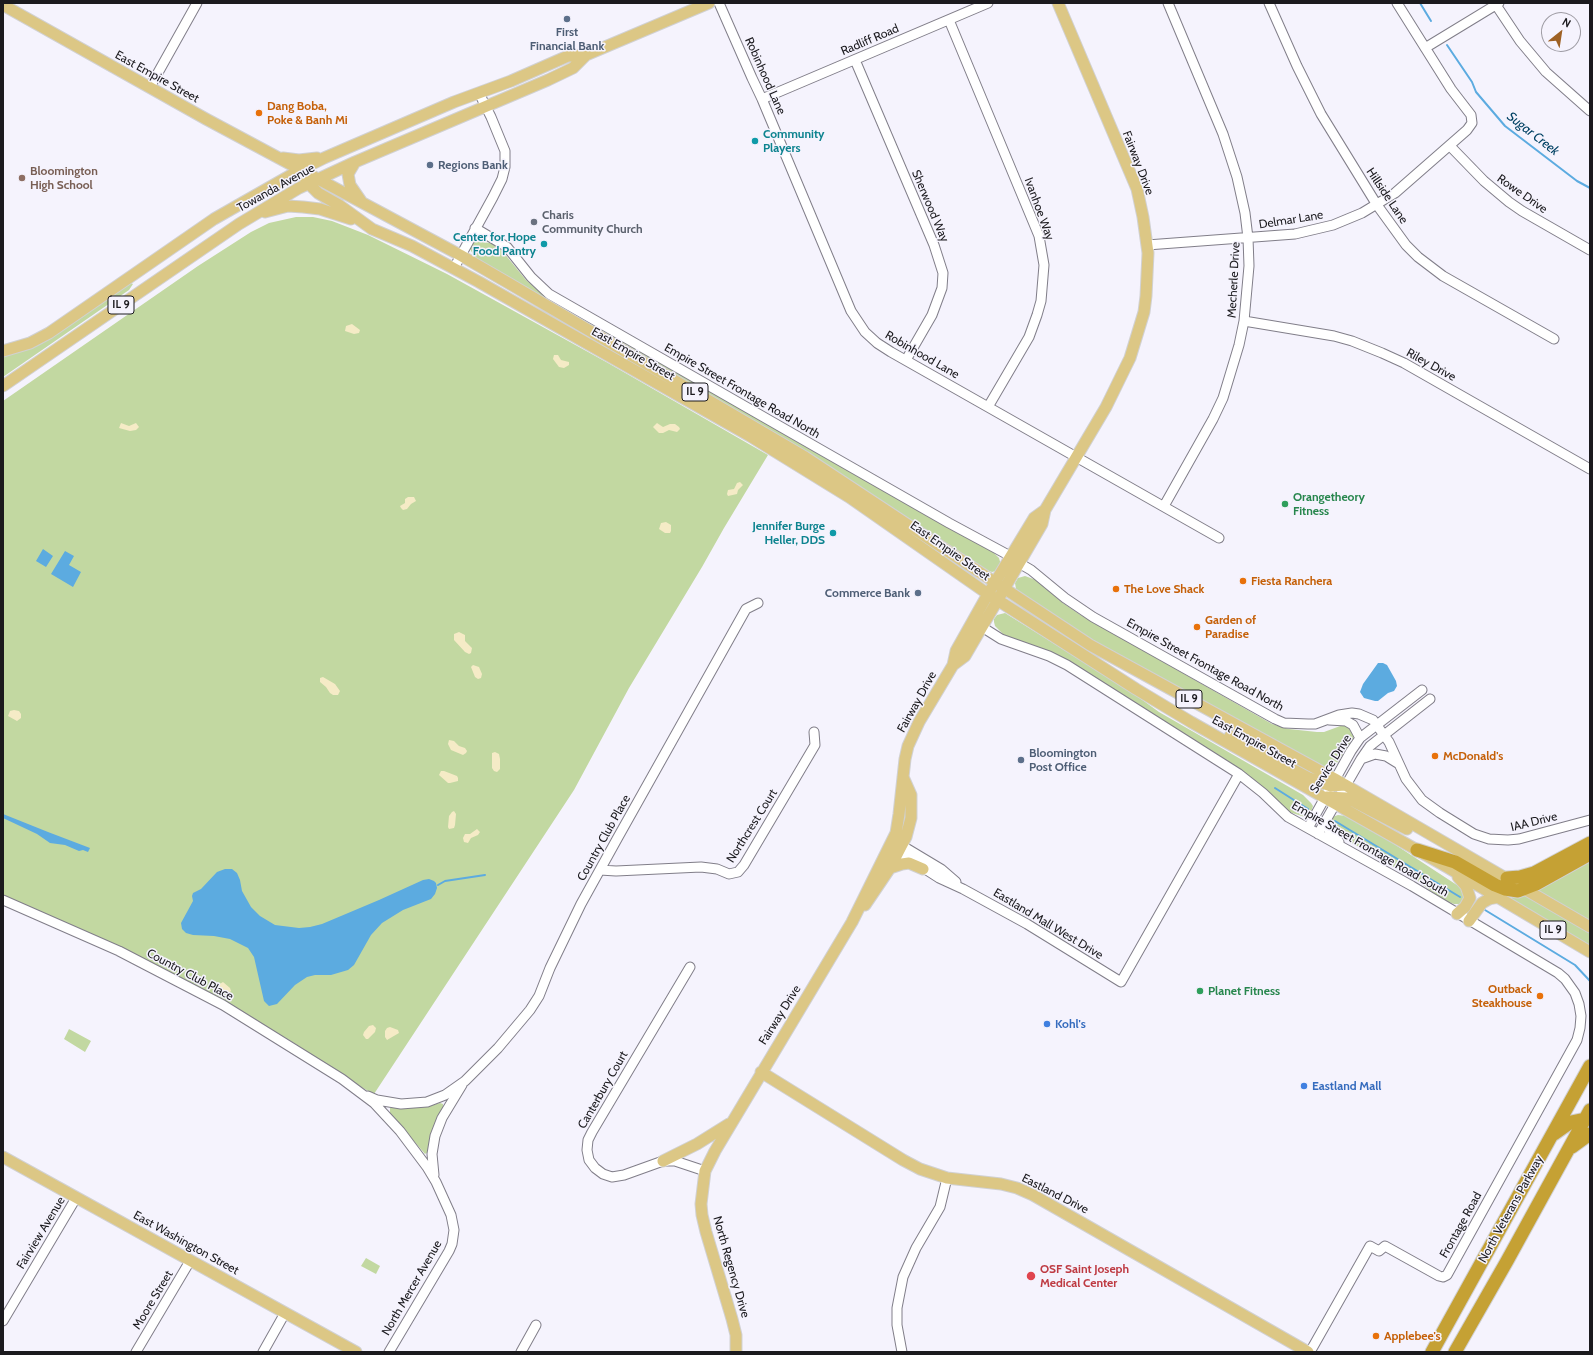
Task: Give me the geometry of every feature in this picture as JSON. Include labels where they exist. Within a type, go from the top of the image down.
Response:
[{"type":"highway","points":[[1507,878],[1520,877],[1534,873],[1590,843]]},
{"type":"highway","points":[[1417,850],[1456,862],[1506,889],[1518,890],[1526,889],[1590,854]]},
{"type":"highway","name":"North Veterans Parkway","points":[[1432,1352],[1590,1066]]},
{"type":"highway","points":[[1550,1137],[1571,1122],[1588,1115]]},
{"type":"highway","name":"North Veterans Parkway","points":[[1455,1352],[1588,1115]]},
{"type":"highway","points":[[1567,1151],[1590,1134]]},
{"type":"main road","name":"Towanda Avenue","points":[[3,351],[30,343],[49,333],[132,274],[214,219],[324,158],[568,56],[586,55],[709,3]]},
{"type":"main road","name":"Fairway Drive","points":[[852,922],[871,882],[908,828],[912,804],[911,795],[903,777],[905,759],[919,722],[953,665],[956,651],[1016,560],[1034,518],[1045,510],[1112,395],[1130,358],[1144,312],[1148,262],[1143,218],[1137,190],[1058,3]]},
{"type":"main road","name":"East Empire Street","points":[[3,5],[300,170],[313,181],[363,203],[460,255],[776,439],[845,482],[1090,645],[1333,782],[1346,785],[1590,927]]},
{"type":"main road","name":"Towanda Avenue","points":[[3,386],[239,224],[313,181],[573,68],[586,55]]},
{"type":"main road","points":[[278,158],[299,160],[324,158]]},
{"type":"main road","points":[[355,162],[348,174],[350,185],[363,203]]},
{"type":"main road","name":"East Empire Street","points":[[313,181],[318,193],[339,205],[372,229],[412,246],[454,268],[791,460],[849,497],[993,597],[1136,689],[1191,722],[1325,797],[1337,800],[1417,850],[1590,952]]},
{"type":"main road","name":"IL 9","points":[[239,224],[267,212],[288,206],[320,209],[338,214],[372,229]]},
{"type":"main road","points":[[132,274],[143,289]]},
{"type":"main road","name":"Fairway Drive","points":[[953,665],[965,656],[982,627],[993,597]]},
{"type":"main road","points":[[1191,722],[1209,724],[1309,778],[1333,782]]},
{"type":"main road","points":[[1337,800],[1346,798],[1430,839],[1440,840]]},
{"type":"main road","name":"Fairway Drive","points":[[731,1123],[852,922],[879,886],[890,868],[896,846]]},
{"type":"main road","points":[[890,868],[910,863],[924,869]]},
{"type":"main road","points":[[1447,867],[1463,882],[1468,890],[1470,898],[1457,914]]},
{"type":"main road","points":[[1469,921],[1482,903],[1489,899],[1499,897]]},
{"type":"main road","name":"Eastland Drive","points":[[761,1072],[920,1169],[947,1178],[991,1182],[1017,1188],[1033,1195],[1309,1352]]},
{"type":"main road","points":[[663,1161],[697,1144],[731,1123]]},
{"type":"main road","name":"North Regency Drive","points":[[731,1123],[714,1151],[705,1171],[701,1204],[706,1232],[736,1335],[736,1352]]},
{"type":"main road","name":"East Washington Street","points":[[3,1158],[356,1352]]},
{"type":"street","points":[[150,87],[197,3]]},
{"type":"street","name":"Robinhood Lane","points":[[719,3],[762,99],[855,319],[871,338],[988,407],[1220,538]]},
{"type":"street","name":"Radliff Road","points":[[762,99],[988,3]]},
{"type":"street","name":"Mecherle Drive","points":[[1164,506],[1220,405],[1235,361],[1244,321],[1248,278],[1248,238],[1241,192],[1223,134],[1168,3]]},
{"type":"street","name":"Hillside Lane","points":[[1269,3],[1297,66],[1321,114],[1377,205],[1406,245],[1431,268],[1443,276],[1554,339]]},
{"type":"street","points":[[1397,3],[1425,48],[1498,4],[1520,41],[1546,72],[1590,111]]},
{"type":"street","name":"Ivanhoe Way","points":[[949,20],[1039,236],[1044,265],[1041,301],[1029,337],[988,407]]},
{"type":"street","name":"Delmar Lane","points":[[1147,245],[1248,238],[1311,231],[1332,225],[1377,205],[1407,184],[1468,130],[1472,120],[1471,115],[1451,89],[1425,48]]},
{"type":"street","name":"Sherwood Way","points":[[855,60],[934,245],[942,273],[942,288],[938,301],[932,315],[906,360]]},
{"type":"street","points":[[454,268],[502,179],[505,167],[505,151],[479,93]]},
{"type":"street","name":"Rowe Drive","points":[[1450,146],[1484,181],[1509,202],[1590,250]]},
{"type":"street","name":"Empire Street Frontage Road North","points":[[475,228],[507,247],[531,277],[549,294],[850,467],[1016,560],[1031,570],[1074,605],[1093,617],[1266,715],[1284,723],[1298,724],[1315,724],[1339,715],[1352,713],[1368,717],[1376,724],[1384,735],[1412,787],[1429,805],[1464,828],[1484,838]]},
{"type":"street","name":"Riley Drive","points":[[1244,321],[1334,336],[1352,341],[1382,353],[1404,363],[1590,469]]},
{"type":"street","name":"Country Club Place","points":[[356,1089],[377,1100],[401,1104],[415,1104],[438,1099],[465,1081],[498,1048],[530,1010],[539,996],[550,968],[575,916],[746,609],[758,603]]},
{"type":"street","name":"Empire Street Frontage Road South","points":[[982,627],[1001,639],[1048,656],[1067,666],[1239,774],[1263,793],[1282,812],[1318,834],[1344,847],[1412,886],[1558,973],[1572,987],[1577,998]]},
{"type":"street","name":"Service Drive","points":[[1308,828],[1333,782],[1360,738],[1376,724],[1422,690]]},
{"type":"street","name":"Service Drive","points":[[1318,834],[1370,746],[1430,699]]},
{"type":"street","points":[[1328,720],[1346,721],[1353,725],[1360,738]]},
{"type":"street","name":"Northcrest Court","points":[[600,870],[616,871],[701,867],[729,874],[738,872],[744,865],[815,746],[814,732]]},
{"type":"street","points":[[1361,759],[1375,754],[1386,756],[1399,764]]},
{"type":"street","name":"Eastland Mall West Drive","points":[[896,846],[924,869],[1027,924],[1121,982],[1239,774]]},
{"type":"street","points":[[1326,820],[1329,830],[1344,847]]},
{"type":"street","name":"IAA Drive","points":[[1484,838],[1498,840],[1518,839],[1590,820]]},
{"type":"street","name":"Eastland Mall West Drive","points":[[896,846],[941,869],[963,889]]},
{"type":"street","name":"Country Club Place","points":[[3,900],[119,951],[184,984],[284,1042],[356,1089],[374,1103],[400,1131],[420,1156],[436,1182],[451,1214],[453,1235]]},
{"type":"street","name":"Canterbury Court","points":[[690,966],[592,1132],[587,1144],[588,1155],[592,1164],[607,1176],[624,1175],[663,1161],[675,1161],[705,1171]]},
{"type":"street","name":"Frontage Road","points":[[1309,1352],[1370,1246],[1379,1251],[1385,1246],[1439,1276],[1443,1277],[1447,1275],[1577,1040],[1581,1022],[1577,998]]},
{"type":"street","name":"Country Club Place","points":[[436,1182],[432,1154],[435,1136],[442,1118],[465,1081]]},
{"type":"street","points":[[902,1352],[898,1330],[897,1312],[899,1291],[903,1277],[917,1245],[940,1207],[947,1178]]},
{"type":"street","name":"Fairview Avenue","points":[[3,1321],[76,1198]]},
{"type":"street","name":"North Mercer Avenue","points":[[389,1352],[446,1255],[452,1244],[453,1235]]},
{"type":"street","name":"Moore Street","points":[[136,1352],[190,1260]]},
{"type":"street","points":[[262,1352],[286,1313]]},
{"type":"street","points":[[521,1352],[536,1326]]},
{"type":"green space","points":[[296,217],[313,217],[332,221],[368,235],[447,274],[608,363],[768,455],[629,688],[574,790],[374,1094],[249,1016],[134,954],[3,896],[3,401],[198,266],[251,232],[269,223]]},
{"type":"green space","points":[[476,241],[490,243],[499,247],[526,280],[545,296],[820,455],[991,550],[999,558],[1001,565],[996,571],[992,572],[984,569],[812,456],[707,393],[481,262],[474,256],[470,249],[472,244]]},
{"type":"green space","points":[[131,283],[133,284],[129,290],[3,377],[3,355]]},
{"type":"green space","points":[[1025,576],[1036,580],[1063,603],[1079,614],[1272,724],[1289,729],[1317,732],[1324,732],[1343,725],[1351,728],[1354,732],[1354,737],[1338,762],[1329,767],[1321,766],[1088,638],[1019,593],[1016,589],[1015,583],[1018,578]]},
{"type":"green space","points":[[1005,613],[1130,691],[1159,712],[1303,795],[1313,806],[1311,812],[1305,817],[1289,812],[1271,794],[1242,771],[1050,652],[1004,635],[995,626],[994,619],[997,615]]},
{"type":"green space","points":[[1338,815],[1346,816],[1385,838],[1463,889],[1466,895],[1461,904],[1454,904],[1443,900],[1415,879],[1338,835],[1334,832],[1330,821],[1332,817]]},
{"type":"green space","points":[[1590,860],[1590,922],[1539,890]]},
{"type":"green space","points":[[1513,896],[1529,896],[1590,933],[1590,947],[1510,899]]},
{"type":"green space","points":[[69,1029],[91,1041],[85,1052],[64,1039]]},
{"type":"green space","points":[[440,1103],[443,1104],[443,1107],[428,1152],[425,1154],[390,1113],[390,1108],[426,1107]]},
{"type":"green space","points":[[366,1258],[380,1266],[376,1274],[361,1266]]},
{"type":"sand","points":[[352,324],[360,330],[359,333],[354,334],[345,331],[346,326]]},
{"type":"sand","points":[[554,355],[558,355],[561,360],[569,362],[569,365],[564,368],[559,367],[553,359]]},
{"type":"sand","points":[[121,423],[129,426],[136,423],[139,427],[136,430],[130,431],[119,428]]},
{"type":"sand","points":[[657,423],[663,427],[670,424],[675,424],[680,429],[677,432],[669,430],[659,433],[653,427]]},
{"type":"sand","points":[[740,482],[743,485],[738,490],[737,494],[728,496],[728,490],[734,489],[737,483]]},
{"type":"sand","points":[[408,497],[414,497],[416,501],[407,509],[403,510],[400,506],[405,503],[405,499]]},
{"type":"sand","points":[[666,522],[671,525],[670,533],[665,533],[659,529],[661,523]]},
{"type":"sand","points":[[459,632],[465,635],[465,641],[472,648],[471,653],[469,654],[465,652],[454,640],[454,634]]},
{"type":"sand","points":[[473,665],[479,667],[482,674],[481,678],[478,679],[475,677],[471,667]]},
{"type":"sand","points":[[323,677],[335,684],[340,691],[338,695],[333,695],[330,693],[320,682],[320,678]]},
{"type":"sand","points":[[10,711],[19,711],[21,714],[21,718],[17,721],[8,716]]},
{"type":"sand","points":[[449,740],[454,741],[459,746],[465,748],[467,751],[466,753],[463,755],[451,750],[448,744]]},
{"type":"sand","points":[[495,752],[499,754],[500,759],[500,769],[497,772],[492,768],[492,753]]},
{"type":"sand","points":[[441,771],[457,776],[458,781],[448,783],[439,775]]},
{"type":"sand","points":[[454,811],[456,814],[455,825],[454,828],[449,829],[449,816]]},
{"type":"sand","points":[[477,829],[480,832],[478,835],[471,838],[468,843],[464,842],[463,838],[465,834],[470,834]]},
{"type":"sand","points":[[223,982],[230,988],[231,991],[228,994],[225,994],[217,988],[218,985]]},
{"type":"sand","points":[[373,1025],[376,1028],[375,1032],[368,1039],[366,1039],[363,1035],[364,1032],[369,1026]]},
{"type":"sand","points":[[390,1027],[398,1030],[399,1033],[387,1040],[385,1037],[385,1031]]},
{"type":"water","points":[[43,549],[53,556],[46,567],[36,561]]},
{"type":"water","points":[[65,551],[74,556],[69,565],[81,572],[73,587],[51,574]]},
{"type":"water","points":[[1378,663],[1387,665],[1396,681],[1397,686],[1394,691],[1388,693],[1378,701],[1375,701],[1364,698],[1360,692],[1363,684]]},
{"type":"water","points":[[3,814],[90,848],[88,852],[83,850],[79,851],[65,845],[50,843],[37,834],[3,818]]},
{"type":"water","points":[[225,869],[232,869],[237,873],[242,891],[251,907],[260,916],[275,925],[299,928],[322,924],[423,880],[429,879],[434,881],[437,888],[431,899],[403,910],[382,923],[371,935],[354,965],[348,970],[331,975],[315,975],[307,977],[295,985],[277,1004],[269,1006],[264,1001],[254,957],[248,948],[230,939],[214,936],[193,935],[186,933],[182,929],[181,923],[193,901],[193,893],[201,889],[217,872]]},
{"type":"waterway","name":"Sugar Creek","points":[[1420,3],[1431,21]]},
{"type":"waterway","name":"Sugar Creek","points":[[1447,45],[1472,82],[1476,92],[1505,126],[1577,181],[1590,188]]},
{"type":"waterway","points":[[1275,788],[1308,809]]},
{"type":"waterway","points":[[1335,821],[1460,897]]},
{"type":"waterway","points":[[438,885],[445,881],[485,875]]},
{"type":"waterway","points":[[1485,910],[1575,965],[1590,981]]},
{"type":"place","name":"First Financial Bank","points":[[567,19]]},
{"type":"place","name":"Dang Boba, Poke & Banh Mi","points":[[259,113]]},
{"type":"place","name":"Community Players","points":[[755,141]]},
{"type":"place","name":"Regions Bank","points":[[430,165]]},
{"type":"place","name":"Bloomington High School","points":[[22,178]]},
{"type":"place","name":"Charis Community Church","points":[[534,222]]},
{"type":"place","name":"Center for Hope Food Pantry","points":[[544,244]]},
{"type":"place","name":"Orangetheory Fitness","points":[[1285,504]]},
{"type":"place","name":"Jennifer Burge Heller, DDS","points":[[833,533]]},
{"type":"place","name":"Fiesta Ranchera","points":[[1243,581]]},
{"type":"place","name":"The Love Shack","points":[[1116,589]]},
{"type":"place","name":"Commerce Bank","points":[[918,593]]},
{"type":"place","name":"Garden of Paradise","points":[[1197,627]]},
{"type":"place","name":"McDonald's","points":[[1435,756]]},
{"type":"place","name":"Bloomington Post Office","points":[[1021,760]]},
{"type":"place","name":"Planet Fitness","points":[[1200,991]]},
{"type":"place","name":"Outback Steakhouse","points":[[1540,996]]},
{"type":"place","name":"Kohl's","points":[[1047,1024]]},
{"type":"place","name":"Eastland Mall","points":[[1304,1086]]},
{"type":"place","name":"OSF Saint Joseph Medical Center","points":[[1031,1276]]},
{"type":"place","name":"Applebee's","points":[[1376,1336]]}]
